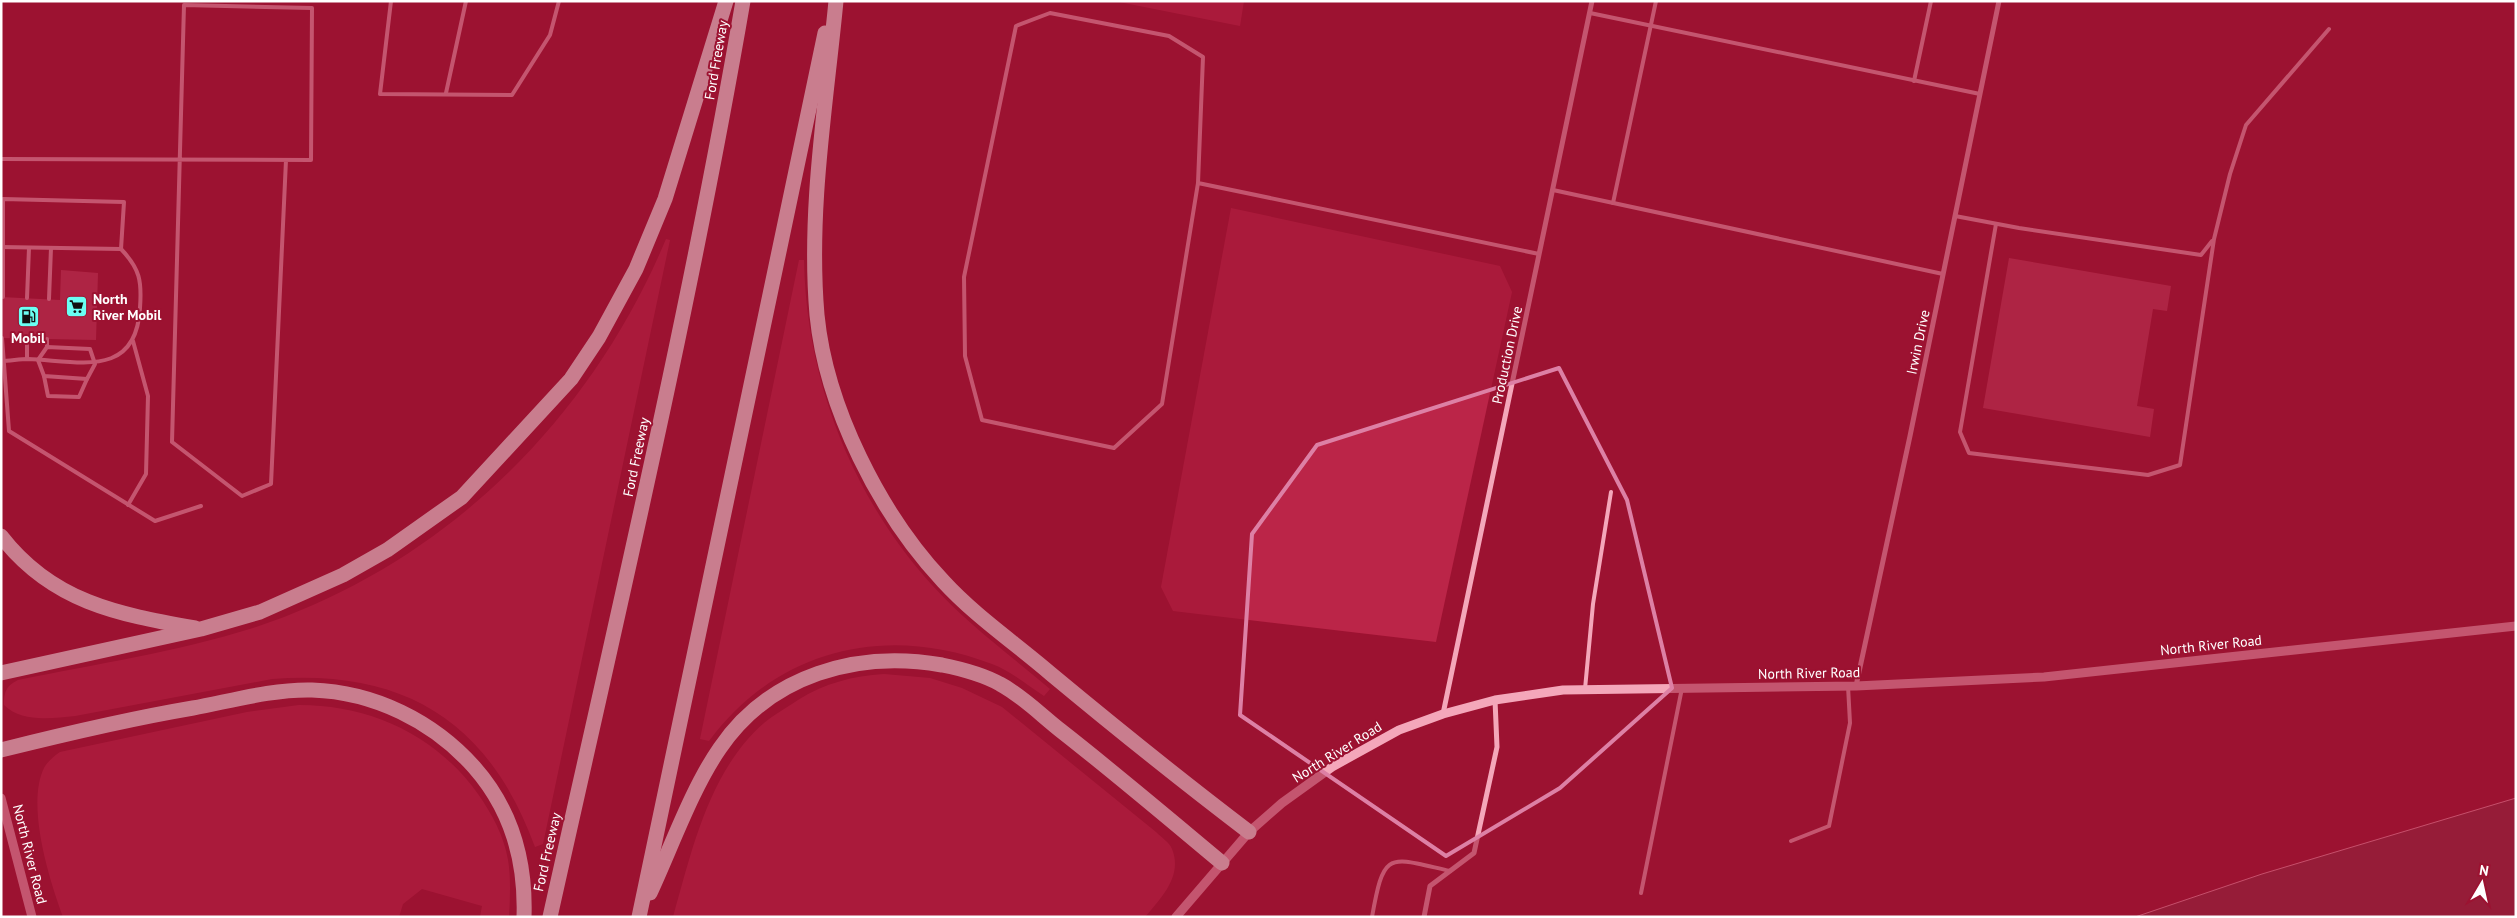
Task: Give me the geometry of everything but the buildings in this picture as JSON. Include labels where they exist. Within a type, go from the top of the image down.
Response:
[{"type":"highway","points":[[1,673],[201,629],[260,612],[307,593],[343,575],[428,523],[462,497],[571,379],[599,337],[636,269],[665,199],[726,1]]},
{"type":"highway","name":"Ford Freeway","points":[[550,917],[653,455],[721,129],[743,1]]},
{"type":"highway","points":[[639,917],[831,1]]},
{"type":"highway","points":[[836,1],[813,224],[818,316],[830,380],[866,468],[910,542],[943,582],[984,620],[1136,746],[1249,832]]},
{"type":"highway","points":[[1,536],[12,549],[42,576],[68,592],[101,608],[135,618],[201,629]]},
{"type":"highway","points":[[639,917],[704,775],[719,748],[745,717],[760,704],[794,683],[860,662],[922,662],[977,674],[1001,684],[1104,764],[1222,863]]},
{"type":"highway","points":[[1,750],[111,722],[281,692],[319,691],[342,693],[373,700],[394,708],[422,723],[446,740],[477,771],[501,803],[518,848],[524,891],[524,917]]},
{"type":"street","name":"Production Drive","points":[[1443,714],[1592,1]]},
{"type":"street","name":"Irwin Drive","points":[[1852,686],[1943,274],[1999,1]]},
{"type":"street","name":"North River Road","points":[[1176,917],[1249,832],[1282,803],[1332,768],[1399,730],[1443,714],[1495,700],[1528,694],[1585,689],[1852,686],[2044,677],[2516,626]]},
{"type":"street","points":[[1424,917],[1430,886],[1474,853],[1497,747],[1495,700]]},
{"type":"street","name":"North River Road","points":[[1,798],[32,917]]},
{"type":"lane","points":[[391,1],[380,94],[512,95],[550,35],[559,1]]},
{"type":"lane","points":[[446,93],[466,1]]},
{"type":"lane","points":[[1613,203],[1656,1]]},
{"type":"lane","points":[[1914,81],[1931,1]]},
{"type":"lane","points":[[1,159],[180,160],[286,160],[311,160],[312,8],[184,5],[180,160],[172,442],[242,496],[271,484],[286,160]]},
{"type":"lane","points":[[1050,13],[1169,36],[1203,57],[1198,183],[1162,404],[1114,448],[982,420],[965,356],[964,277],[1016,26],[1050,13]]},
{"type":"lane","points":[[1590,13],[1980,94]]},
{"type":"lane","points":[[1996,224],[1960,432],[1969,454],[2148,475],[2180,465],[2214,240],[2230,174],[2246,125],[2329,29]]},
{"type":"lane","points":[[1198,183],[1539,254]]},
{"type":"lane","points":[[1553,190],[1943,274]]},
{"type":"lane","points":[[3,297],[1,247],[3,199],[124,202],[121,250]]},
{"type":"lane","points":[[1955,216],[2201,255],[2214,240]]},
{"type":"lane","points":[[1,247],[121,250],[134,263],[140,279],[139,326],[133,341],[124,352],[109,360],[94,364],[27,359],[2,361]]},
{"type":"lane","points":[[27,298],[29,248]]},
{"type":"lane","points":[[49,299],[51,248]]},
{"type":"lane","points":[[2,338],[2,361],[9,431],[155,522],[201,506]]},
{"type":"lane","points":[[27,339],[27,359]]},
{"type":"lane","points":[[38,360],[47,347],[47,339]]},
{"type":"lane","points":[[128,505],[146,474],[148,396],[133,341]]},
{"type":"lane","points":[[38,360],[48,396],[79,397],[94,364],[90,349],[47,347]]},
{"type":"lane","points":[[44,376],[87,379]]},
{"type":"lane","points":[[1585,689],[1593,604],[1611,492]]},
{"type":"lane","points":[[1791,841],[1829,826],[1850,723],[1852,686]]},
{"type":"lane","points":[[1640,893],[1682,688]]},
{"type":"lane","points":[[1372,917],[1378,880],[1392,861],[1403,860],[1450,871]]},
{"type":"highlighted area","points":[[1559,368],[1627,500],[1672,688],[1560,788],[1446,856],[1240,715],[1252,534],[1317,445]]},
{"type":"shaded area","points":[[1114,1],[1244,1],[1240,26]]},
{"type":"shaded area","points":[[1231,208],[1500,266],[1512,292],[1436,642],[1173,611],[1161,587]]},
{"type":"shaded area","points":[[666,239],[670,240],[543,844],[535,847],[516,803],[493,766],[466,736],[436,712],[401,695],[362,683],[319,678],[272,679],[57,718],[19,715],[4,705],[6,690],[18,680],[195,644],[253,628],[322,601],[387,567],[447,526],[502,478],[552,426],[596,368],[634,305]]},
{"type":"shaded area","points":[[799,260],[804,260],[813,348],[824,391],[838,433],[856,474],[878,513],[903,549],[931,584],[973,625],[1050,689],[1044,696],[999,667],[952,652],[913,646],[874,646],[836,653],[800,665],[767,684],[736,710],[709,741],[700,739]]},
{"type":"shaded area","points":[[884,674],[930,678],[962,688],[1002,707],[1165,840],[1171,847],[1175,859],[1173,877],[1169,886],[1145,917],[673,917],[705,813],[729,764],[745,742],[768,720],[818,689],[840,681]]},
{"type":"shaded area","points":[[299,705],[325,706],[351,711],[399,727],[422,740],[461,773],[488,809],[504,842],[510,874],[509,917],[480,917],[482,906],[422,889],[403,904],[399,917],[63,917],[46,863],[38,821],[39,783],[44,768],[53,757],[60,752],[247,712]]},
{"type":"shaded area","points":[[2516,798],[2516,917],[2135,917],[2262,874]]},
{"type":"place","name":"North River Mobil","points":[[77,307]]},
{"type":"place","name":"Mobil","points":[[28,316]]}]
